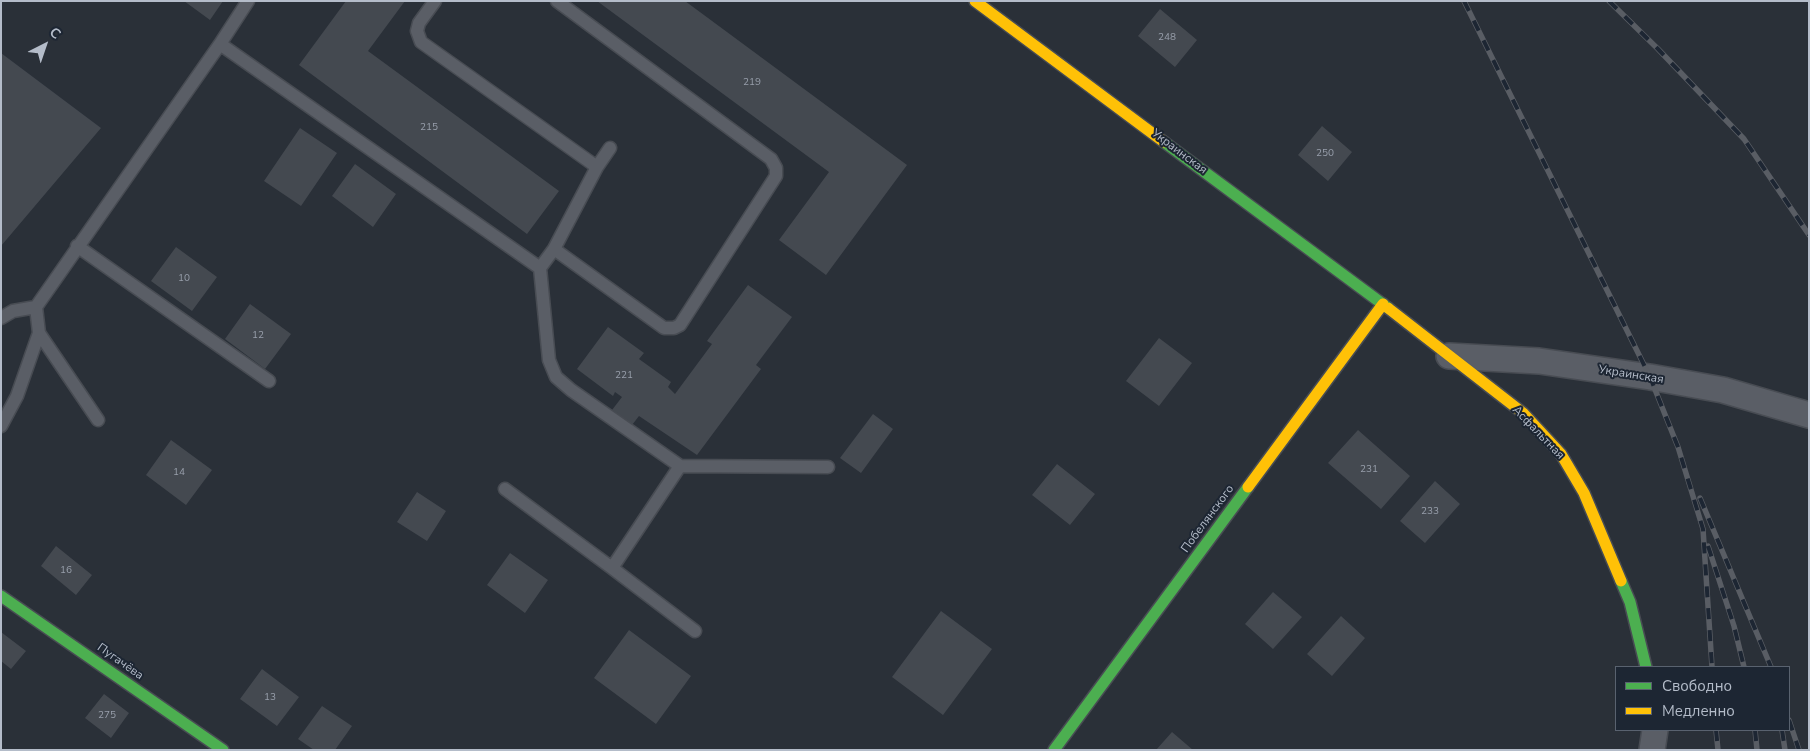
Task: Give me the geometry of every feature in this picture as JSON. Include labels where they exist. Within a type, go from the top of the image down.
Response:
[{"type":"street","name":"Украинская","points":[[975,1],[1383,304]]},
{"type":"street","name":"Асфальтная","points":[[1383,304],[1523,414],[1561,454],[1584,494],[1630,602],[1646,666]]},
{"type":"street","name":"Побелянского","points":[[1054,750],[1383,304]]},
{"type":"street","name":"Украинская","points":[[1449,356],[1539,361],[1650,377],[1723,390],[1809,415]]},
{"type":"street","name":"Пугачёва","points":[[1,596],[223,750]]},
{"type":"street","points":[[1652,750],[1655,731]]},
{"type":"lane","points":[[1,426],[17,396],[39,333],[36,307],[248,1]]},
{"type":"lane","points":[[435,1],[419,22],[417,31],[421,42],[597,167]]},
{"type":"lane","points":[[554,249],[664,328],[674,328],[680,325],[776,176],[776,168],[770,159],[557,1]]},
{"type":"lane","points":[[220,44],[540,268]]},
{"type":"lane","points":[[610,148],[597,167],[554,249],[540,268],[549,360],[556,377],[571,390],[680,466],[828,467]]},
{"type":"lane","points":[[77,246],[269,381]]},
{"type":"lane","points":[[1,318],[13,311],[36,307]]},
{"type":"lane","points":[[39,333],[98,420]]},
{"type":"lane","points":[[612,568],[680,466]]},
{"type":"lane","points":[[505,489],[695,631]]},
{"type":"building","points":[[184,1],[223,1],[210,20]]},
{"type":"building","points":[[346,1],[405,1],[368,51],[559,191],[527,234],[299,65]]},
{"type":"building","points":[[597,1],[685,1],[907,165],[826,275],[779,240],[829,172]]},
{"type":"building","points":[[1160,9],[1197,40],[1175,67],[1138,36]]},
{"type":"building","points":[[1,53],[101,128],[1,246]]},
{"type":"building","points":[[1322,126],[1352,152],[1328,181],[1298,155]]},
{"type":"building","points":[[300,128],[337,153],[301,206],[264,181]]},
{"type":"building","points":[[355,164],[396,194],[373,227],[332,196]]},
{"type":"building","points":[[176,247],[217,277],[192,311],[151,281]]},
{"type":"building","points":[[748,285],[792,317],[756,365],[761,369],[697,455],[639,416],[632,425],[612,410],[622,397],[615,392],[613,396],[577,369],[608,327],[644,353],[639,359],[671,382],[668,387],[675,394],[712,344],[707,341]]},
{"type":"building","points":[[250,304],[291,334],[265,369],[225,339]]},
{"type":"building","points":[[1159,338],[1192,363],[1159,406],[1126,381]]},
{"type":"building","points":[[873,414],[893,429],[861,473],[840,458]]},
{"type":"building","points":[[1358,430],[1410,476],[1381,509],[1328,463]]},
{"type":"building","points":[[171,440],[212,470],[186,505],[146,475]]},
{"type":"building","points":[[1057,464],[1095,494],[1070,525],[1032,495]]},
{"type":"building","points":[[1435,481],[1460,504],[1425,543],[1400,521]]},
{"type":"building","points":[[417,492],[446,511],[427,541],[397,522]]},
{"type":"building","points":[[56,546],[92,575],[76,595],[41,566]]},
{"type":"building","points":[[510,553],[548,580],[525,613],[487,585]]},
{"type":"building","points":[[1273,592],[1302,617],[1273,649],[1245,624]]},
{"type":"building","points":[[941,611],[992,649],[943,715],[892,677]]},
{"type":"building","points":[[1341,616],[1365,638],[1332,676],[1307,654]]},
{"type":"building","points":[[629,630],[691,676],[656,724],[594,678]]},
{"type":"building","points":[[1,632],[26,651],[11,669],[1,661]]},
{"type":"building","points":[[262,669],[299,697],[277,726],[240,699]]},
{"type":"building","points":[[104,694],[129,713],[111,738],[85,718]]},
{"type":"building","points":[[322,706],[352,726],[335,750],[314,750],[298,739]]},
{"type":"building","points":[[1172,732],[1193,750],[1156,750]]},
{"type":"railway","points":[[1464,1],[1650,377],[1678,447],[1703,529],[1712,666]]},
{"type":"railway","points":[[1609,1],[1744,139],[1809,235]]},
{"type":"railway","points":[[1700,498],[1771,666]]},
{"type":"railway","points":[[1708,546],[1734,626],[1744,666]]},
{"type":"railway","points":[[1790,723],[1799,750]]},
{"type":"railway","points":[[1716,731],[1718,750]]},
{"type":"railway","points":[[1755,731],[1757,750]]},
{"type":"railway","points":[[1782,731],[1785,750]]},
{"type":"traffic: fast","points":[[1164,142],[1388,308]]},
{"type":"traffic: fast","points":[[1054,750],[1248,487]]},
{"type":"traffic: fast","points":[[1621,581],[1630,602],[1646,666]]},
{"type":"traffic: fast","points":[[1,596],[223,750]]},
{"type":"traffic: slow","points":[[975,1],[1164,142]]},
{"type":"traffic: slow","points":[[1248,487],[1383,304]]},
{"type":"traffic: slow","points":[[1388,308],[1523,413],[1561,454],[1584,493],[1621,581]]}]
